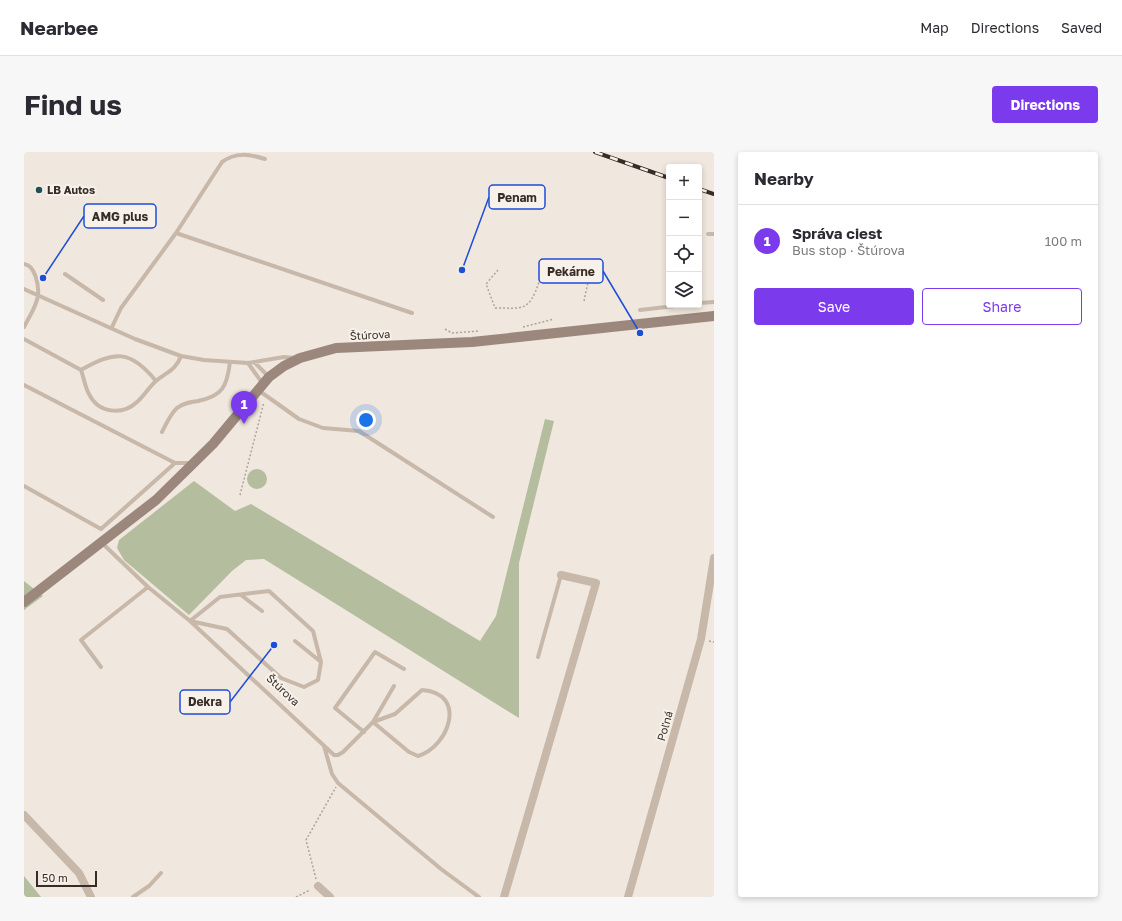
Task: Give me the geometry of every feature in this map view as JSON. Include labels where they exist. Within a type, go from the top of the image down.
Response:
[{"type":"street","name":"Štúrova","points":[[24,600],[102,543],[156,500],[195,463],[284,366],[300,358],[336,348],[472,342],[714,316]]},
{"type":"street","name":"Poľná","points":[[628,897],[701,639],[714,558]]},
{"type":"street","points":[[504,897],[596,583],[561,575]]},
{"type":"street","points":[[24,815],[79,873],[91,897]]},
{"type":"street","points":[[318,886],[330,897]]},
{"type":"lane","points":[[112,327],[121,308],[176,233],[222,162],[226,158],[238,153],[265,158]]},
{"type":"lane","points":[[176,233],[412,313]]},
{"type":"lane","points":[[708,234],[714,234]]},
{"type":"lane","points":[[24,264],[32,267],[34,271],[38,294],[24,327]]},
{"type":"lane","points":[[64,274],[103,300]]},
{"type":"lane","points":[[24,288],[112,327],[135,339],[182,356],[248,363],[284,357],[300,358]]},
{"type":"lane","points":[[702,303],[714,302]]},
{"type":"lane","points":[[640,310],[666,307]]},
{"type":"lane","points":[[24,339],[81,370],[89,394],[97,404],[103,408],[120,412],[127,410],[137,402],[156,381],[172,371],[178,365],[182,356]]},
{"type":"lane","points":[[81,370],[102,358],[120,355],[142,365],[156,381]]},
{"type":"lane","points":[[162,432],[176,409],[188,402],[210,398],[222,390],[228,379],[230,362]]},
{"type":"lane","points":[[248,363],[264,387],[299,419],[323,428],[359,431],[493,517]]},
{"type":"lane","points":[[255,363],[264,387]]},
{"type":"lane","points":[[24,385],[175,463],[195,463]]},
{"type":"lane","points":[[24,486],[101,529],[175,463]]},
{"type":"lane","name":"Štúrova","points":[[102,543],[148,587],[190,621],[324,746]]},
{"type":"lane","points":[[538,657],[561,575]]},
{"type":"lane","points":[[101,667],[81,640],[148,587]]},
{"type":"lane","points":[[190,621],[220,597],[269,591],[313,631],[321,662]]},
{"type":"lane","points":[[241,594],[262,611]]},
{"type":"lane","name":"Štúrova","points":[[190,621],[227,629],[281,678],[304,687],[318,680],[321,662]]},
{"type":"lane","points":[[295,641],[321,662]]},
{"type":"lane","points":[[364,732],[335,708],[375,652],[404,669]]},
{"type":"lane","points":[[324,746],[334,755],[338,755],[373,722],[394,686]]},
{"type":"lane","points":[[422,690],[437,693],[445,699],[450,711],[448,725],[438,743],[428,753],[418,756],[409,752],[373,722],[395,714],[422,690]]},
{"type":"lane","points":[[324,746],[332,774],[338,784],[478,897]]},
{"type":"lane","points":[[133,897],[149,886],[161,872]]},
{"type":"path","points":[[584,301],[593,259]]},
{"type":"path","points":[[498,270],[486,284],[494,308],[523,308],[534,299],[539,282]]},
{"type":"path","points":[[517,328],[554,319]]},
{"type":"path","points":[[445,329],[452,333],[483,331]]},
{"type":"path","points":[[240,495],[264,387]]},
{"type":"path","points":[[296,897],[318,886],[306,840],[338,784]]},
{"type":"green space","points":[[545,419],[554,421],[519,563],[519,718],[264,559],[246,560],[232,571],[189,615],[124,560],[117,548],[119,540],[194,481],[235,511],[251,504],[480,641],[496,616]]},
{"type":"green space","points":[[257,469],[264,472],[267,479],[264,486],[257,489],[250,486],[247,479],[250,472]]},
{"type":"green space","points":[[24,581],[43,596],[24,610]]},
{"type":"green space","points":[[24,876],[41,897],[24,897]]},
{"type":"railway","points":[[595,152],[666,177]]},
{"type":"railway","points":[[702,190],[714,194]]},
{"type":"place","name":"LB Autos","points":[[39,190]]},
{"type":"place","name":"Penam","points":[[462,270]]},
{"type":"place","name":"AMG plus","points":[[43,278]]},
{"type":"place","name":"Pekárne","points":[[640,333]]},
{"type":"place","name":"Správa ciest","points":[[244,424]]},
{"type":"place","name":"Dekra","points":[[274,645]]}]
